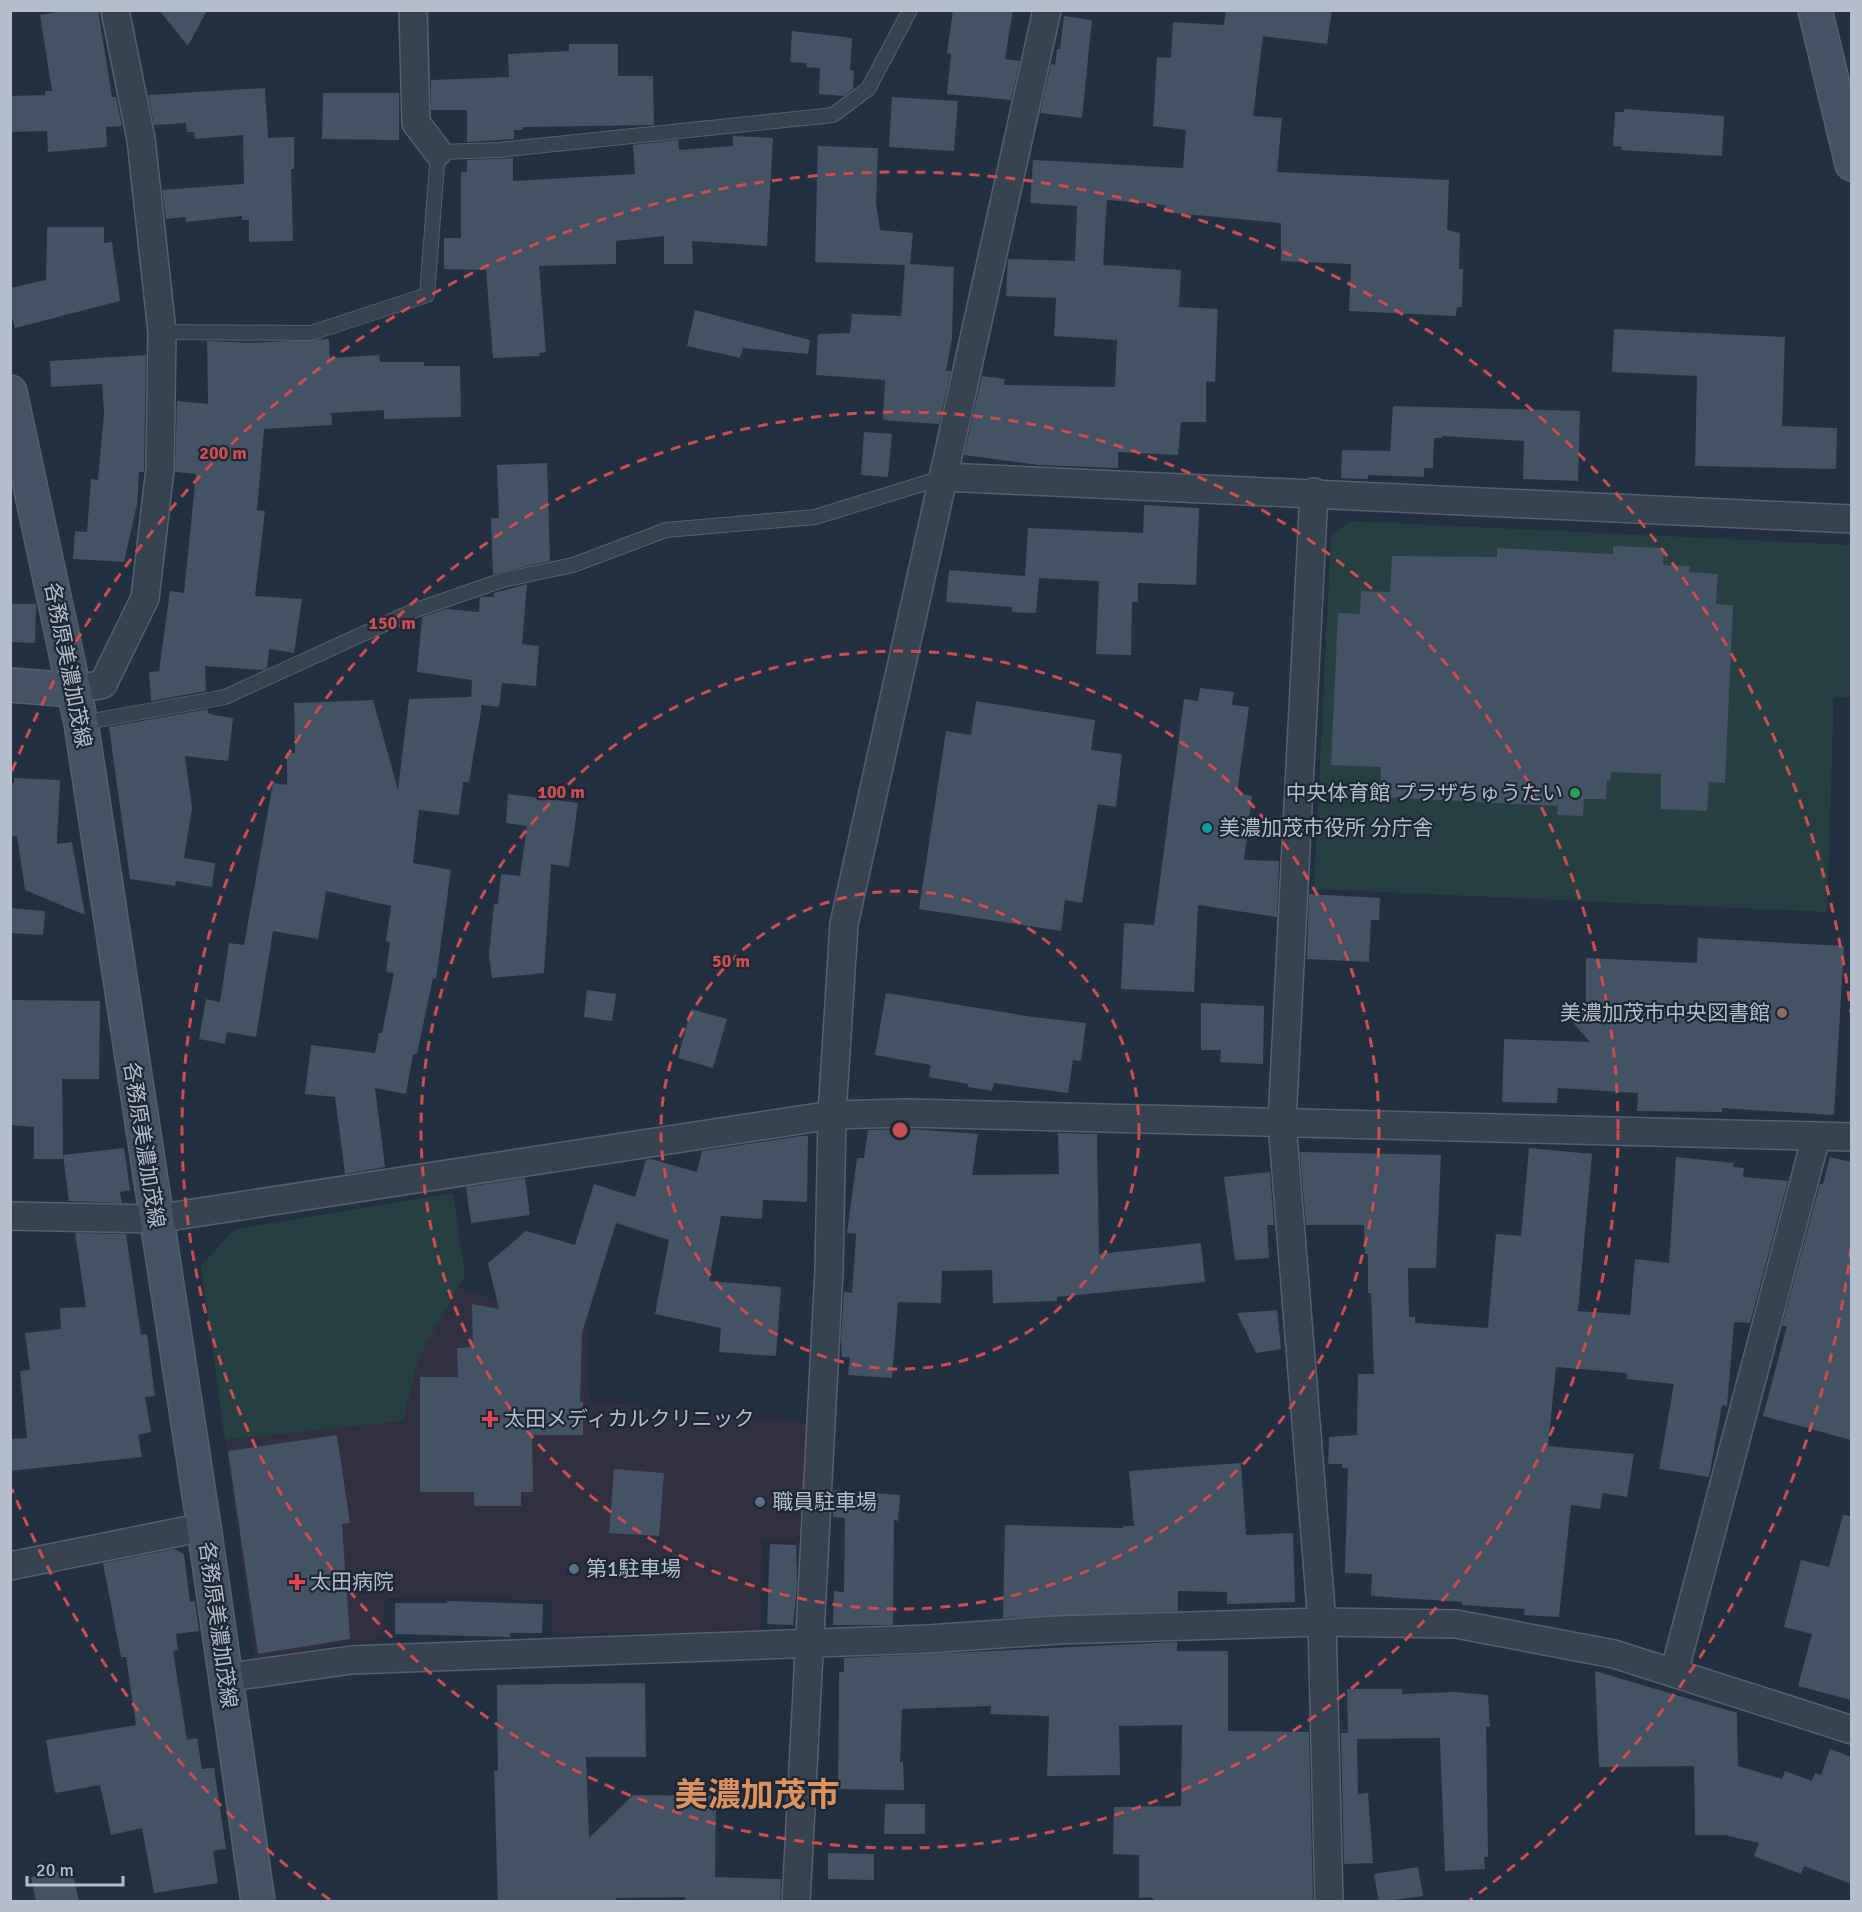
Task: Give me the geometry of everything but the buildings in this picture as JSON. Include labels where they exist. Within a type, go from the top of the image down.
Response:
[{"type":"main road","points":[[1815,10],[1851,164]]},
{"type":"main road","name":"各務原美濃加茂線","points":[[10,392],[81,723],[155,1219],[204,1527],[258,1902]]},
{"type":"main road","points":[[10,686],[74,690]]},
{"type":"street","points":[[74,690],[103,684],[145,598],[160,469],[162,332],[141,139],[115,10]]},
{"type":"street","points":[[413,10],[416,123],[438,152]]},
{"type":"street","points":[[796,1902],[829,1270],[832,1115],[844,924],[1047,10]]},
{"type":"street","points":[[945,477],[1314,492],[1851,519]]},
{"type":"street","points":[[1314,492],[1282,1122],[1322,1622],[1329,1902]]},
{"type":"street","points":[[10,1216],[155,1219],[832,1115],[906,1113],[1851,1137]]},
{"type":"street","points":[[1674,1673],[1816,1137]]},
{"type":"street","points":[[10,1566],[204,1527]]},
{"type":"street","points":[[224,1678],[351,1660],[928,1639],[1057,1630],[1322,1622],[1456,1624],[1614,1654],[1851,1730]]},
{"type":"lane","points":[[162,332],[311,333],[427,295],[438,152],[499,150],[833,115],[868,89],[910,10]]},
{"type":"lane","points":[[81,723],[225,697],[413,611],[503,580],[573,565],[666,530],[815,517],[945,477]]},
{"type":"shaded area","points":[[456,1288],[588,1327],[590,1401],[807,1423],[799,1542],[762,1541],[761,1632],[553,1634],[551,1599],[385,1598],[384,1638],[255,1658],[225,1440],[403,1421],[419,1357]]},
{"type":"green space","name":"中央体育館 プラザちゅうたい","points":[[1351,521],[1851,545],[1851,697],[1834,697],[1827,912],[1314,889],[1331,535]]},
{"type":"green space","points":[[453,1193],[465,1275],[419,1357],[403,1421],[225,1440],[201,1265],[235,1229]]},
{"type":"place","name":"中央体育館 プラザちゅうたい","points":[[1575,793]]},
{"type":"place","name":"美濃加茂市役所 分庁舎","points":[[1207,828]]},
{"type":"place","name":"美濃加茂市中央図書館","points":[[1782,1013]]},
{"type":"place","name":"太田メディカルクリニック","points":[[490,1419]]},
{"type":"place","name":"職員駐車場","points":[[760,1502]]},
{"type":"place","name":"第1駐車場","points":[[574,1569]]},
{"type":"place","name":"太田病院","points":[[297,1582]]},
{"type":"district","name":"美濃加茂市","points":[[757,1794]]}]
